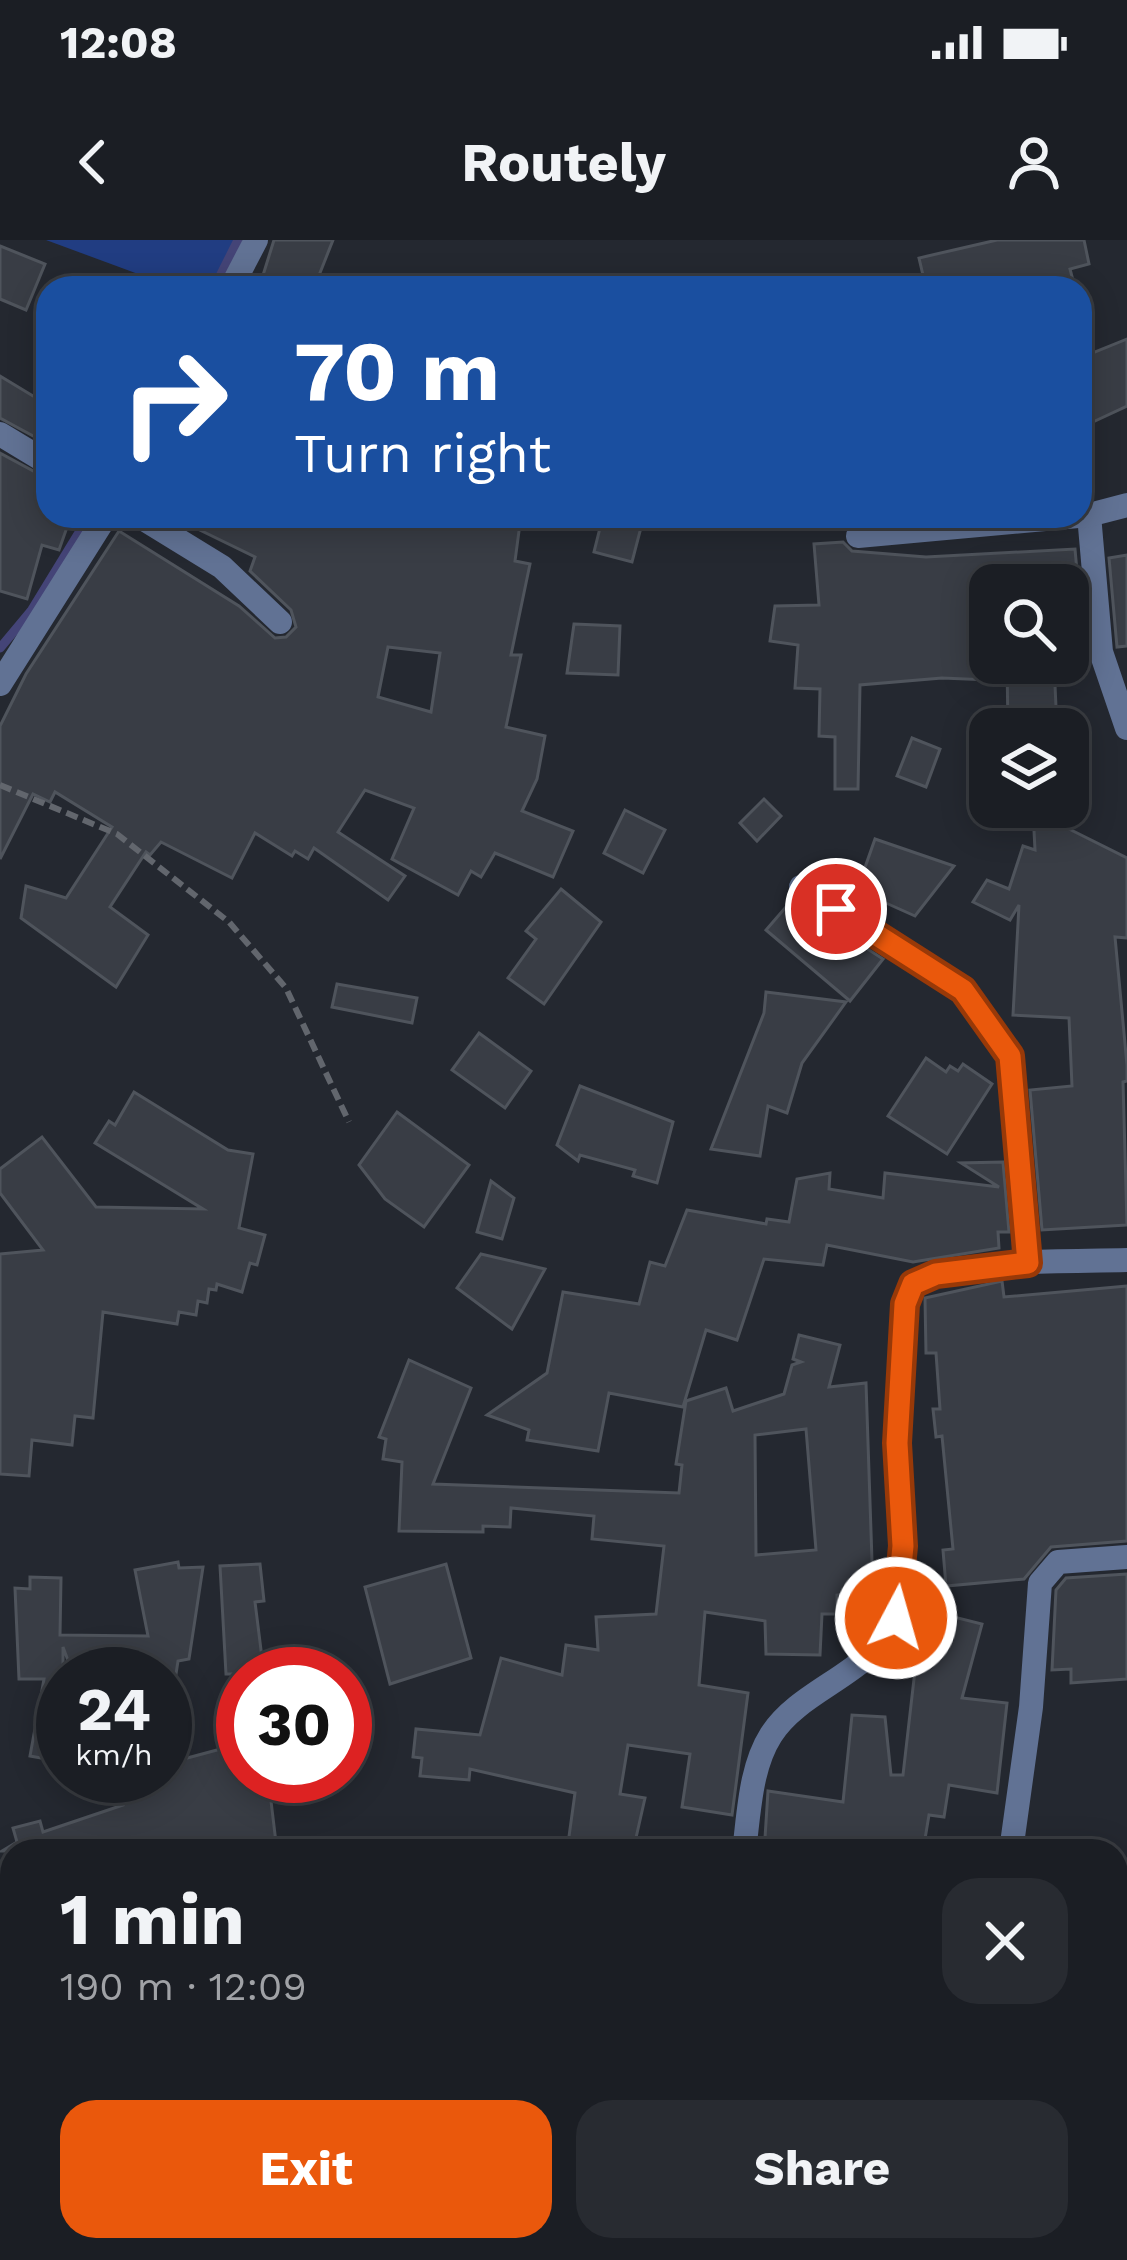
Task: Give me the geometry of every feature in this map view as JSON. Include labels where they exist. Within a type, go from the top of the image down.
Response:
[{"type":"street","points":[[237,276],[256,240]]},
{"type":"street","points":[[0,434],[36,456]]},
{"type":"street","points":[[1092,514],[1127,506]]},
{"type":"street","points":[[0,684],[98,528]]},
{"type":"street","points":[[159,528],[222,567],[280,622]]},
{"type":"street","points":[[858,536],[946,528]]},
{"type":"street","points":[[1090,528],[1101,652],[1127,728]]},
{"type":"street","points":[[802,886],[963,990],[1010,1056],[1028,1263]]},
{"type":"street","points":[[746,1839],[754,1781],[771,1735],[813,1692],[870,1654],[896,1618],[903,1546],[897,1443],[905,1304],[913,1284],[936,1274],[1028,1263],[1127,1260]]},
{"type":"street","points":[[1013,1839],[1031,1707],[1040,1583],[1058,1562],[1127,1556]]},
{"type":"path","points":[[0,784],[117,834],[229,922],[286,988],[349,1122]]},
{"type":"shaded area","points":[[46,240],[237,240],[220,276],[144,276]]},
{"type":"building","points":[[274,240],[333,240],[319,276],[263,276]]},
{"type":"building","points":[[997,240],[1084,240],[1089,264],[1070,269],[1072,276],[923,276],[919,258]]},
{"type":"building","points":[[0,246],[45,264],[36,276],[26,310],[0,299]]},
{"type":"building","points":[[1127,339],[1127,406],[1092,422],[1092,353]]},
{"type":"building","points":[[0,376],[36,398],[36,438],[0,418]]},
{"type":"building","points":[[0,453],[36,472],[36,528],[67,528],[59,550],[42,545],[27,599],[0,591]]},
{"type":"building","points":[[196,528],[519,528],[515,561],[530,564],[511,655],[521,655],[506,727],[545,736],[537,779],[522,811],[573,831],[553,877],[495,853],[481,877],[471,871],[458,895],[392,859],[414,808],[365,790],[338,832],[405,876],[388,900],[314,848],[308,859],[295,851],[292,856],[255,833],[232,878],[161,842],[150,855],[146,852],[110,907],[148,935],[116,987],[21,918],[26,886],[66,898],[112,827],[55,792],[50,802],[33,794],[0,859],[0,726],[26,674],[119,531],[239,606],[275,638],[286,637],[296,627],[291,610],[250,571],[255,557]],"holes":[[[388,647],[440,653],[431,712],[378,697]]]},
{"type":"building","points":[[600,528],[641,528],[632,562],[594,552]]},
{"type":"building","points":[[843,542],[852,551],[926,557],[1075,549],[1076,564],[969,564],[969,679],[860,685],[858,789],[835,789],[835,737],[819,736],[820,689],[795,688],[798,645],[770,641],[775,606],[819,605],[814,544]]},
{"type":"building","points":[[1127,555],[1127,646],[1117,647],[1109,558]]},
{"type":"building","points":[[574,624],[620,626],[618,675],[567,673]]},
{"type":"building","points":[[1007,684],[1055,684],[1056,708],[1008,708]]},
{"type":"building","points":[[912,738],[940,749],[926,787],[897,776]]},
{"type":"building","points":[[764,799],[781,816],[757,841],[740,823]]},
{"type":"building","points":[[625,810],[665,830],[643,873],[604,853]]},
{"type":"building","points":[[1034,828],[1067,828],[1127,858],[1127,938],[1115,937],[1127,1065],[1127,1081],[1123,1082],[1127,1225],[1042,1230],[1030,1090],[1072,1086],[1069,1018],[1013,1015],[1019,905],[1010,920],[973,902],[987,880],[1009,889],[1023,846],[1035,850]]},
{"type":"building","points":[[875,839],[954,866],[915,916],[857,890]]},
{"type":"building","points":[[561,889],[601,922],[544,1004],[508,978],[536,939],[526,931]]},
{"type":"building","points":[[792,900],[883,959],[850,1001],[766,930]]},
{"type":"building","points":[[337,984],[417,998],[412,1023],[332,1007]]},
{"type":"building","points":[[766,992],[846,1002],[802,1063],[787,1113],[768,1106],[760,1156],[711,1149],[764,1013]]},
{"type":"building","points":[[479,1033],[531,1071],[505,1108],[452,1070]]},
{"type":"building","points":[[926,1058],[946,1072],[950,1066],[958,1071],[963,1064],[992,1084],[947,1154],[888,1116]]},
{"type":"building","points":[[580,1086],[673,1122],[657,1183],[633,1176],[635,1170],[580,1155],[578,1161],[557,1145]]},
{"type":"building","points":[[134,1092],[228,1150],[253,1154],[239,1228],[265,1235],[257,1265],[250,1263],[242,1292],[217,1284],[216,1290],[209,1289],[207,1303],[198,1301],[196,1315],[179,1312],[177,1324],[103,1312],[93,1418],[75,1416],[72,1445],[32,1440],[29,1476],[0,1474],[0,1254],[43,1250],[0,1193],[0,1169],[42,1137],[96,1207],[203,1209],[95,1143],[109,1121],[115,1125]]},
{"type":"building","points":[[397,1112],[469,1165],[424,1227],[385,1199],[359,1165]]},
{"type":"building","points":[[1003,1162],[1009,1232],[998,1232],[999,1248],[913,1262],[827,1245],[823,1265],[764,1259],[737,1340],[706,1330],[683,1407],[609,1393],[598,1451],[527,1440],[529,1430],[487,1415],[547,1373],[563,1292],[639,1304],[650,1262],[665,1266],[687,1210],[766,1224],[767,1219],[789,1222],[797,1179],[830,1173],[829,1189],[883,1198],[885,1173],[999,1187],[961,1163]]},
{"type":"building","points":[[491,1181],[514,1198],[502,1239],[477,1232]]},
{"type":"building","points":[[481,1254],[545,1269],[512,1329],[457,1288]]},
{"type":"building","points":[[1002,1281],[1004,1297],[1127,1286],[1127,1541],[1051,1547],[1024,1579],[946,1586],[943,1550],[953,1549],[942,1436],[936,1437],[933,1409],[940,1409],[936,1353],[926,1353],[925,1298]]},
{"type":"building","points":[[799,1335],[840,1345],[829,1387],[866,1383],[873,1591],[837,1595],[837,1614],[822,1614],[820,1655],[766,1654],[765,1621],[705,1612],[699,1685],[748,1693],[732,1815],[682,1807],[690,1754],[628,1745],[620,1794],[645,1798],[636,1839],[569,1839],[575,1793],[470,1769],[469,1780],[420,1776],[422,1758],[413,1757],[416,1729],[480,1735],[501,1658],[562,1675],[566,1645],[598,1650],[596,1617],[656,1614],[664,1546],[592,1539],[594,1516],[511,1508],[510,1527],[483,1526],[483,1532],[399,1531],[402,1462],[383,1459],[386,1439],[379,1437],[409,1360],[471,1388],[433,1484],[679,1493],[682,1465],[676,1464],[686,1401],[726,1388],[733,1411],[784,1394],[792,1365],[801,1362],[793,1359]],"holes":[[[806,1429],[816,1550],[756,1555],[755,1435]]]},
{"type":"building","points":[[178,1562],[179,1568],[203,1567],[191,1647],[36,1647],[36,1679],[19,1679],[15,1588],[30,1589],[30,1577],[61,1578],[60,1635],[148,1636],[135,1570]]},
{"type":"building","points":[[260,1564],[264,1601],[255,1602],[261,1647],[224,1647],[220,1566]]},
{"type":"building","points":[[446,1564],[471,1658],[390,1684],[365,1587]]},
{"type":"building","points":[[1127,1574],[1127,1679],[1071,1683],[1071,1669],[1052,1670],[1056,1590],[1066,1578]]},
{"type":"building","points":[[922,1609],[982,1624],[962,1698],[1007,1703],[997,1793],[949,1785],[944,1817],[929,1815],[925,1839],[765,1838],[768,1791],[843,1802],[852,1715],[885,1717],[891,1775],[903,1775]]},
{"type":"building","points":[[36,1723],[36,1757],[30,1756]]},
{"type":"building","points":[[216,1750],[216,1803],[271,1803],[276,1839],[16,1839],[13,1828],[40,1821],[43,1832],[123,1805],[192,1803],[192,1757]]},
{"type":"waterway","points":[[220,276],[238,240]]},
{"type":"waterway","points":[[0,648],[31,611],[82,528]]},
{"type":"route","points":[[836,909],[963,990],[1010,1056],[1022,1179],[1028,1263],[936,1274],[913,1284],[905,1304],[897,1443],[903,1546],[896,1618]]}]
